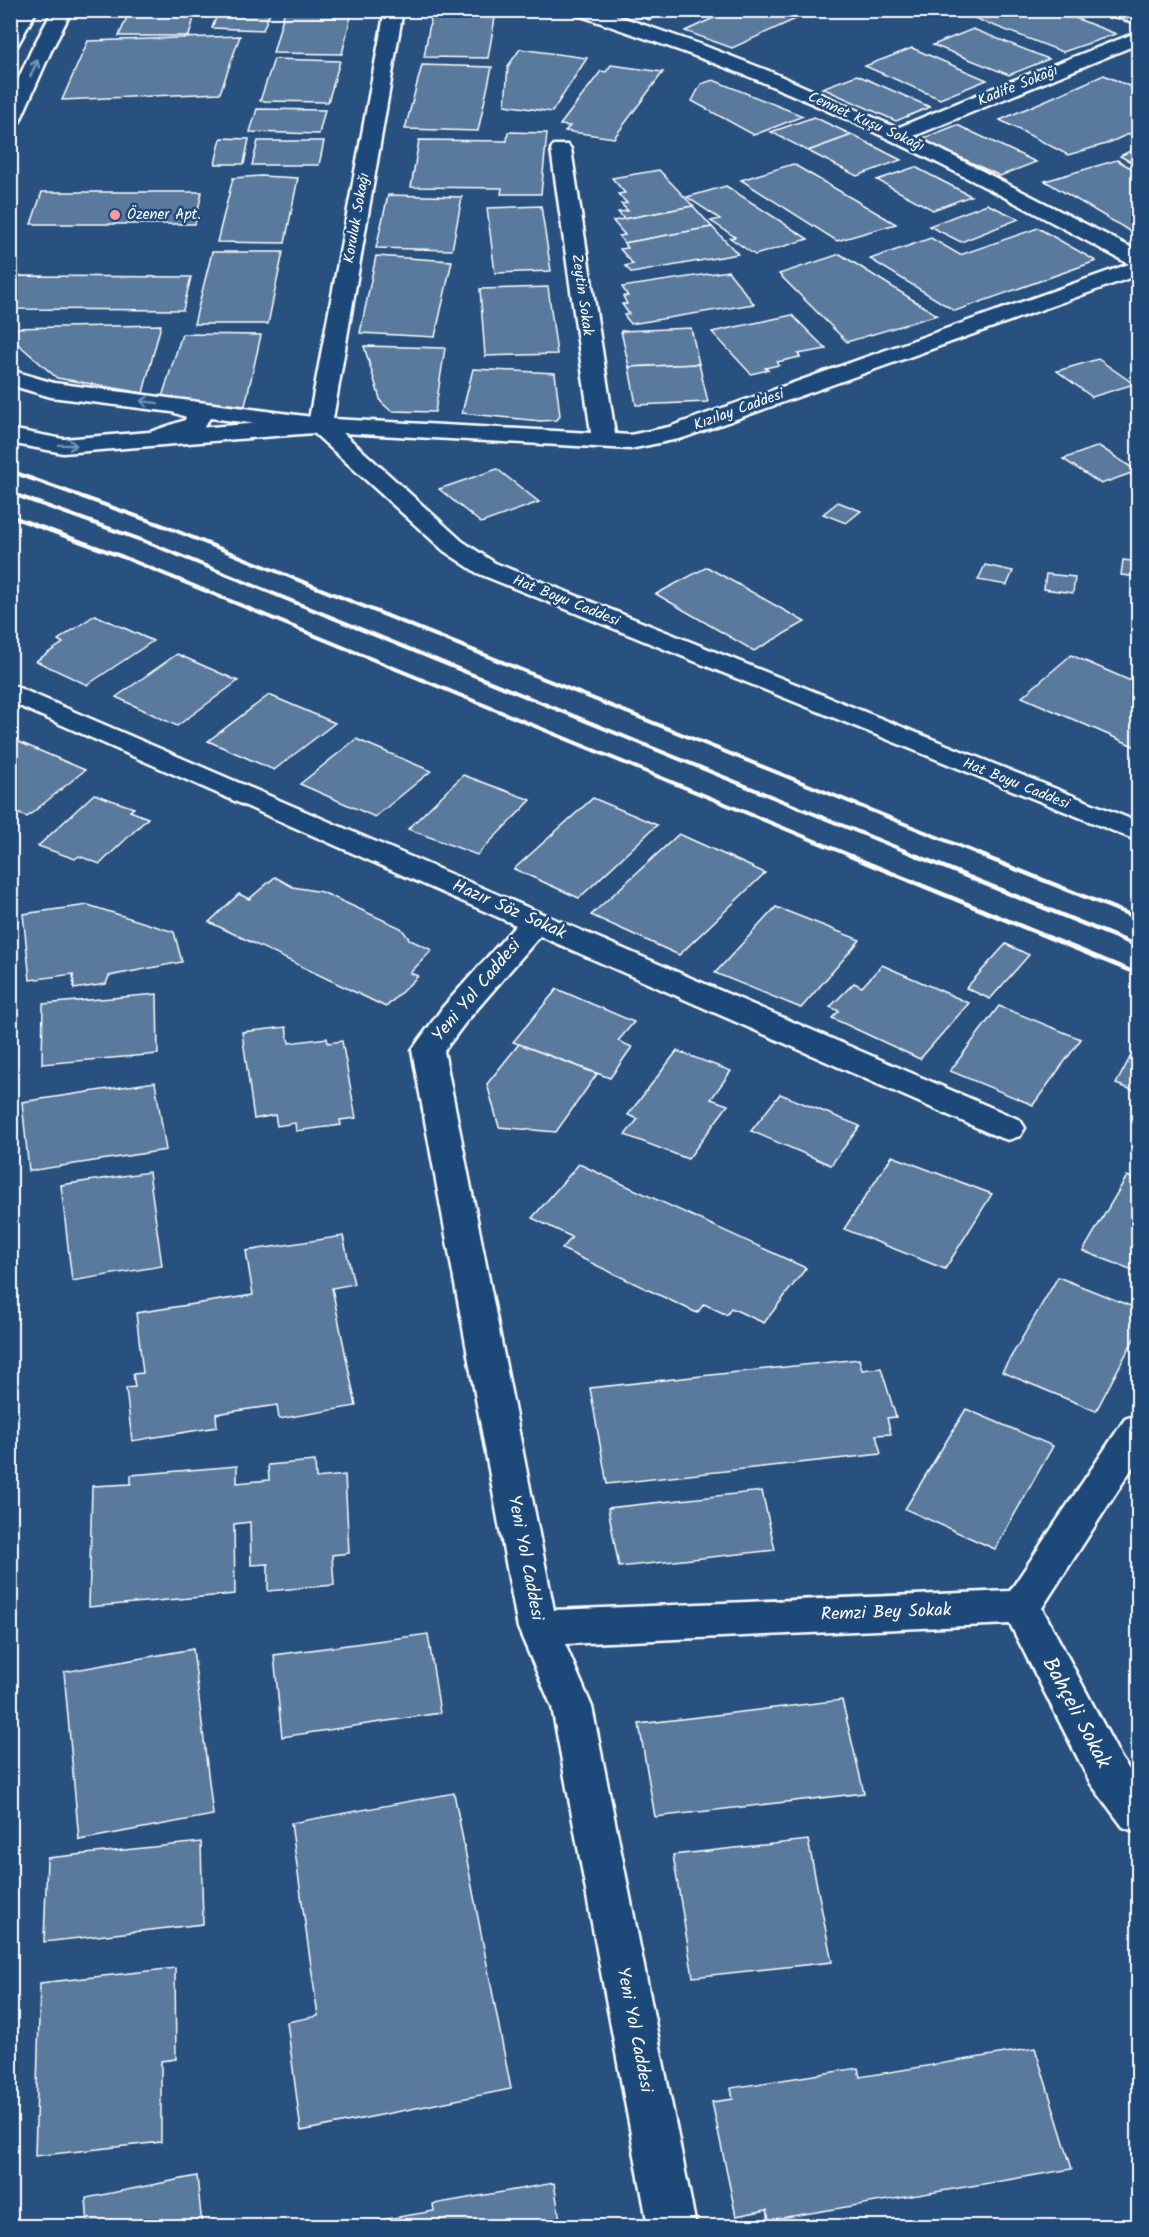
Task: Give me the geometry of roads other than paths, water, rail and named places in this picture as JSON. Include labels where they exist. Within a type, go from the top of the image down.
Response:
[{"type":"street","points":[[10,42],[28,10]]},
{"type":"street","points":[[10,122],[41,51],[63,10]]},
{"type":"street","name":"Koruluk Sokağı","points":[[320,425],[394,10]]},
{"type":"street","name":"Cennet Kuşu Sokağı","points":[[582,10],[761,75],[898,135],[1062,218],[1138,260]]},
{"type":"street","points":[[1116,10],[1138,19]]},
{"type":"street","name":"Kadife Sokağı","points":[[898,135],[1138,38]]},
{"type":"street","name":"Zeytin Sokak","points":[[561,148],[604,441]]},
{"type":"street","name":"Kızılay Caddesi","points":[[320,425],[630,442],[675,433],[1138,268]]},
{"type":"street","points":[[10,377],[51,390],[320,425]]},
{"type":"street","points":[[159,437],[194,425],[198,419],[197,412],[187,408]]},
{"type":"street","points":[[10,436],[63,446],[320,425]]},
{"type":"street","name":"Hat Boyu Caddesi","points":[[320,425],[453,546],[486,568],[1138,832]]},
{"type":"street","name":"Hazır Söz Sokak","points":[[10,692],[1008,1128]]},
{"type":"street","name":"Yeni Yol Caddesi","points":[[536,921],[454,1015],[428,1050],[538,1628],[572,1707],[672,2226]]},
{"type":"street","points":[[1021,1607],[1138,1429]]},
{"type":"street","name":"Remzi Bey Sokak","points":[[538,1628],[1021,1607]]},
{"type":"street","name":"Bahçeli Sokak","points":[[1021,1607],[1106,1771],[1138,1814]]},
{"type":"railway","points":[[10,471],[164,526],[987,857]]},
{"type":"railway","points":[[10,493],[144,541],[920,857]]},
{"type":"railway","points":[[10,516],[123,557],[854,857]]},
{"type":"railway","points":[[850,856],[1138,974]]},
{"type":"railway","points":[[917,856],[1138,946]]},
{"type":"railway","points":[[983,856],[1138,918]]},
{"type":"place","name":"Özener Apt.","points":[[115,215]]}]
